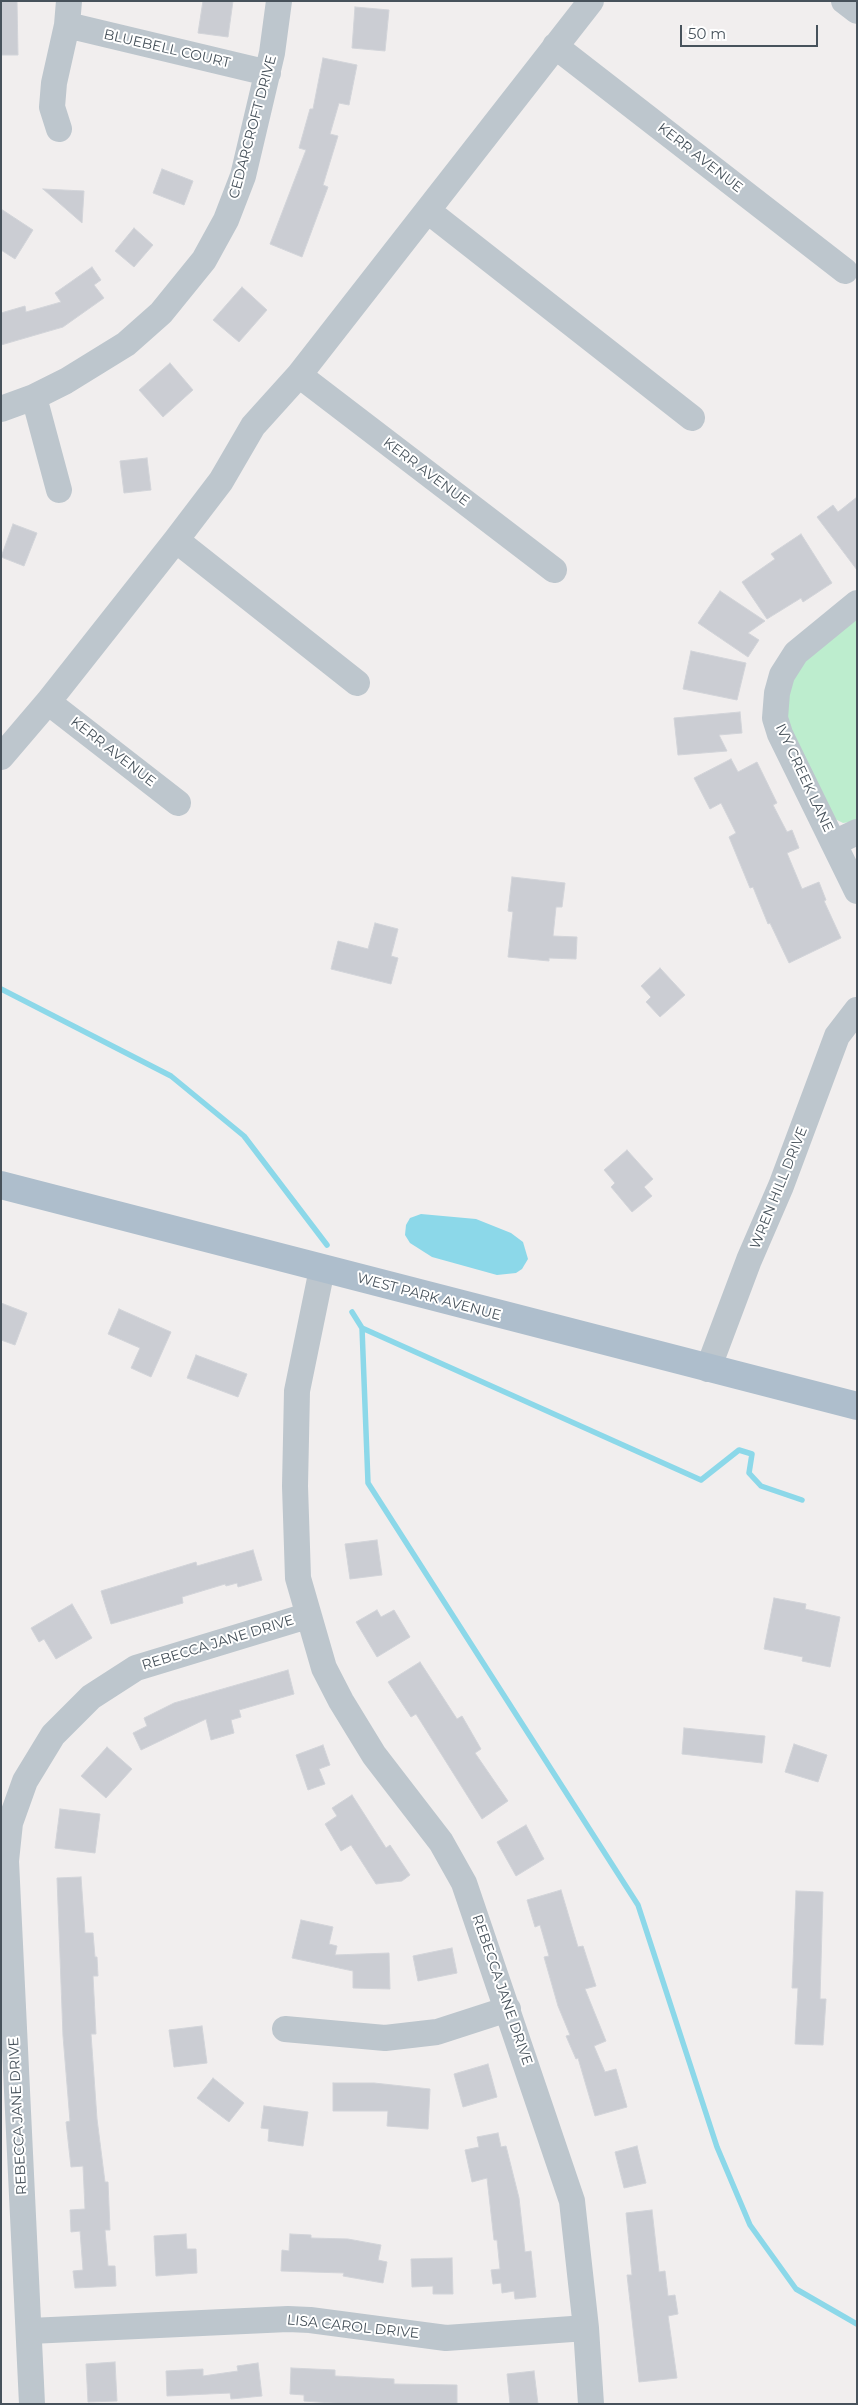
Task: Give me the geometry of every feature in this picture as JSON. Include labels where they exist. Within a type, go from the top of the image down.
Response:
[{"type":"main road","name":"WEST PARK AVENUE","points":[[1,1186],[857,1406]]},
{"type":"street","name":"CEDARCROFT DRIVE","points":[[1,409],[34,397],[108,357],[161,313],[191,278],[216,240],[243,176],[268,73],[279,1]]},
{"type":"street","points":[[1,757],[48,702],[176,540],[220,480],[253,426],[299,375],[591,1]]},
{"type":"street","points":[[844,1],[857,11]]},
{"type":"street","name":"BLUEBELL COURT","points":[[68,13],[268,73]]},
{"type":"street","points":[[59,129],[52,107],[54,83],[68,13]]},
{"type":"street","name":"KERR AVENUE","points":[[555,46],[845,271]]},
{"type":"street","points":[[428,212],[692,418]]},
{"type":"street","name":"KERR AVENUE","points":[[299,375],[554,570]]},
{"type":"street","points":[[34,397],[60,490]]},
{"type":"street","points":[[176,540],[357,682]]},
{"type":"street","name":"IVY CREEK LANE","points":[[857,603],[796,653],[782,675],[777,693],[776,718],[780,734],[857,891]]},
{"type":"street","name":"KERR AVENUE","points":[[48,702],[178,803]]},
{"type":"street","points":[[834,843],[857,832]]},
{"type":"street","name":"WREN HILL DRIVE","points":[[708,1369],[749,1260],[782,1186],[837,1036],[857,1010]]},
{"type":"street","name":"REBECCA JANE DRIVE","points":[[322,1269],[297,1390],[295,1486],[298,1578],[307,1616],[324,1668],[356,1728],[441,1842],[464,1883],[572,2201],[586,2328],[591,2404]]},
{"type":"street","name":"REBECCA JANE DRIVE","points":[[32,2404],[6,1861],[10,1823],[25,1781],[53,1735],[90,1697],[136,1668],[307,1616]]},
{"type":"street","points":[[285,2030],[385,2038],[437,2032],[508,2009]]},
{"type":"street","name":"LISA CAROL DRIVE","points":[[30,2331],[288,2319],[310,2320],[446,2338],[586,2328]]},
{"type":"green space","points":[[857,618],[857,821],[843,823],[835,819],[794,740],[788,717],[787,695],[793,677],[807,657]]},
{"type":"water","points":[[421,1214],[476,1219],[511,1233],[523,1242],[528,1259],[522,1269],[516,1273],[497,1275],[432,1257],[410,1243],[405,1235],[406,1225],[410,1218]]},
{"type":"building","points":[[1,1],[17,1],[18,55],[1,55]]},
{"type":"building","points":[[203,1],[233,1],[228,37],[198,33]]},
{"type":"building","points":[[355,7],[389,10],[385,51],[352,48]]},
{"type":"building","points":[[323,58],[357,65],[349,105],[339,103],[330,134],[338,136],[323,185],[328,187],[302,257],[270,244],[306,150],[299,148],[310,109],[313,109]]},
{"type":"building","points":[[162,169],[193,181],[184,205],[153,193]]},
{"type":"building","points":[[43,189],[84,191],[82,223]]},
{"type":"building","points":[[1,209],[33,230],[15,259],[1,250]]},
{"type":"building","points":[[134,228],[153,245],[134,267],[115,251]]},
{"type":"building","points":[[92,267],[101,280],[94,285],[104,298],[63,327],[1,345],[1,313],[25,306],[26,312],[61,302],[55,293]]},
{"type":"building","points":[[242,287],[267,310],[239,342],[213,320]]},
{"type":"building","points":[[170,363],[193,390],[163,417],[139,390]]},
{"type":"building","points":[[147,458],[151,490],[124,493],[120,461]]},
{"type":"building","points":[[857,497],[857,570],[817,517],[833,505],[838,512]]},
{"type":"building","points":[[13,524],[37,533],[24,566],[1,557]]},
{"type":"building","points":[[801,534],[832,583],[803,602],[801,598],[767,619],[742,582],[775,559],[771,554]]},
{"type":"building","points":[[720,591],[765,621],[748,633],[759,640],[748,657],[698,623]]},
{"type":"building","points":[[691,651],[746,663],[737,700],[683,689]]},
{"type":"building","points":[[740,712],[742,733],[719,735],[727,751],[678,755],[674,718]]},
{"type":"building","points":[[731,759],[738,772],[757,762],[777,803],[773,805],[787,832],[792,830],[799,848],[787,853],[802,889],[819,882],[826,900],[824,901],[841,938],[789,963],[770,923],[768,924],[753,887],[750,888],[729,837],[736,833],[721,803],[710,809],[694,778]]},
{"type":"building","points":[[512,877],[565,883],[562,907],[556,907],[553,936],[577,937],[576,959],[549,958],[549,961],[508,957],[513,912],[508,911]]},
{"type":"building","points":[[375,923],[398,929],[391,956],[398,958],[391,984],[331,969],[338,941],[368,949]]},
{"type":"building","points":[[660,968],[685,995],[660,1017],[646,1002],[651,997],[641,986]]},
{"type":"building","points":[[627,1150],[653,1179],[644,1187],[652,1196],[632,1212],[611,1187],[615,1183],[604,1170]]},
{"type":"building","points":[[1,1303],[27,1313],[15,1345],[1,1340]]},
{"type":"building","points":[[119,1309],[171,1332],[151,1377],[131,1368],[140,1348],[108,1334]]},
{"type":"building","points":[[196,1355],[247,1374],[238,1397],[187,1378]]},
{"type":"building","points":[[377,1540],[382,1575],[350,1579],[345,1544]]},
{"type":"building","points":[[253,1550],[262,1580],[238,1587],[237,1583],[226,1586],[225,1584],[182,1597],[183,1603],[111,1624],[101,1591],[196,1562],[197,1566]]},
{"type":"building","points":[[774,1598],[806,1604],[805,1609],[840,1617],[830,1667],[802,1661],[803,1657],[764,1649]]},
{"type":"building","points":[[72,1604],[92,1638],[56,1659],[44,1639],[39,1642],[31,1628]]},
{"type":"building","points":[[377,1610],[381,1617],[394,1610],[410,1637],[377,1657],[356,1622]]},
{"type":"building","points":[[420,1662],[457,1719],[462,1716],[481,1749],[475,1753],[508,1801],[482,1819],[416,1714],[411,1717],[388,1682]]},
{"type":"building","points":[[288,1670],[294,1694],[239,1710],[241,1717],[231,1720],[234,1733],[211,1740],[206,1719],[141,1750],[133,1733],[147,1726],[144,1718],[174,1703]]},
{"type":"building","points":[[684,1728],[765,1736],[762,1763],[682,1754]]},
{"type":"building","points":[[794,1744],[827,1755],[818,1782],[785,1772]]},
{"type":"building","points":[[323,1745],[330,1765],[319,1769],[325,1784],[308,1790],[296,1755]]},
{"type":"building","points":[[107,1747],[132,1769],[106,1798],[81,1776]]},
{"type":"building","points":[[352,1795],[386,1848],[390,1845],[410,1875],[402,1881],[376,1884],[351,1845],[341,1851],[325,1824],[337,1816],[332,1808]]},
{"type":"building","points":[[60,1809],[100,1814],[95,1853],[55,1848]]},
{"type":"building","points":[[526,1825],[544,1859],[516,1876],[497,1842]]},
{"type":"building","points":[[81,1877],[85,1933],[93,1933],[95,1957],[97,1957],[98,1976],[93,1976],[96,2034],[91,2034],[97,2119],[105,2182],[108,2182],[110,2230],[105,2230],[108,2266],[115,2266],[116,2286],[75,2288],[73,2271],[83,2270],[80,2231],[71,2232],[70,2210],[85,2209],[83,2166],[71,2167],[66,2122],[70,2121],[63,2036],[57,1878]]},
{"type":"building","points":[[561,1890],[578,1947],[583,1946],[596,1986],[585,1989],[606,2041],[594,2046],[605,2072],[616,2069],[627,2107],[595,2116],[578,2058],[576,2059],[566,2036],[570,2035],[558,2006],[544,1957],[549,1956],[540,1925],[535,1927],[527,1900]]},
{"type":"building","points":[[796,1891],[823,1892],[820,1999],[826,1999],[823,2045],[795,2044],[798,1988],[792,1988]]},
{"type":"building","points":[[301,1920],[333,1927],[329,1944],[337,1946],[335,1955],[389,1953],[390,1989],[353,1988],[353,1971],[292,1958]]},
{"type":"building","points":[[452,1948],[457,1973],[418,1981],[413,1956]]},
{"type":"building","points":[[202,2026],[207,2063],[174,2067],[169,2030]]},
{"type":"building","points":[[488,2064],[497,2097],[463,2107],[454,2074]]},
{"type":"building","points":[[213,2078],[244,2103],[229,2122],[197,2098]]},
{"type":"building","points":[[333,2083],[374,2083],[430,2089],[428,2129],[387,2126],[388,2111],[333,2111]]},
{"type":"building","points":[[264,2106],[308,2112],[303,2146],[268,2141],[269,2129],[261,2128]]},
{"type":"building","points":[[498,2133],[501,2147],[506,2146],[519,2198],[525,2252],[531,2251],[536,2297],[515,2299],[514,2291],[502,2293],[501,2283],[493,2284],[491,2270],[500,2269],[497,2240],[494,2240],[487,2178],[472,2182],[465,2150],[479,2147],[477,2137]]},
{"type":"building","points":[[637,2146],[646,2183],[624,2188],[615,2152]]},
{"type":"building","points":[[652,2210],[659,2272],[665,2271],[668,2296],[675,2295],[678,2314],[668,2316],[677,2378],[639,2382],[627,2275],[632,2275],[626,2213]]},
{"type":"building","points":[[186,2234],[187,2249],[196,2249],[197,2273],[156,2276],[154,2236]]},
{"type":"building","points":[[290,2234],[311,2235],[311,2238],[348,2239],[381,2245],[378,2260],[387,2262],[383,2283],[343,2276],[344,2273],[281,2271],[282,2250],[289,2251]]},
{"type":"building","points":[[452,2258],[453,2294],[433,2294],[433,2286],[412,2287],[411,2259]]},
{"type":"building","points":[[115,2362],[117,2401],[88,2402],[86,2364]]},
{"type":"building","points":[[258,2363],[262,2396],[231,2399],[230,2393],[167,2396],[166,2371],[203,2369],[203,2376],[238,2371],[237,2366]]},
{"type":"building","points":[[291,2368],[335,2370],[335,2376],[394,2379],[394,2384],[457,2385],[457,2404],[346,2404],[304,2401],[304,2395],[290,2394]]},
{"type":"building","points":[[534,2371],[538,2404],[510,2404],[507,2374]]},
{"type":"waterway","points":[[1,989],[171,1076],[244,1136],[327,1245]]},
{"type":"waterway","points":[[352,1312],[362,1328],[368,1483],[638,1905],[717,2147],[750,2225],[796,2289],[857,2324]]},
{"type":"waterway","points":[[362,1328],[701,1480],[739,1450],[752,1454],[749,1473],[761,1486],[802,1500]]}]
